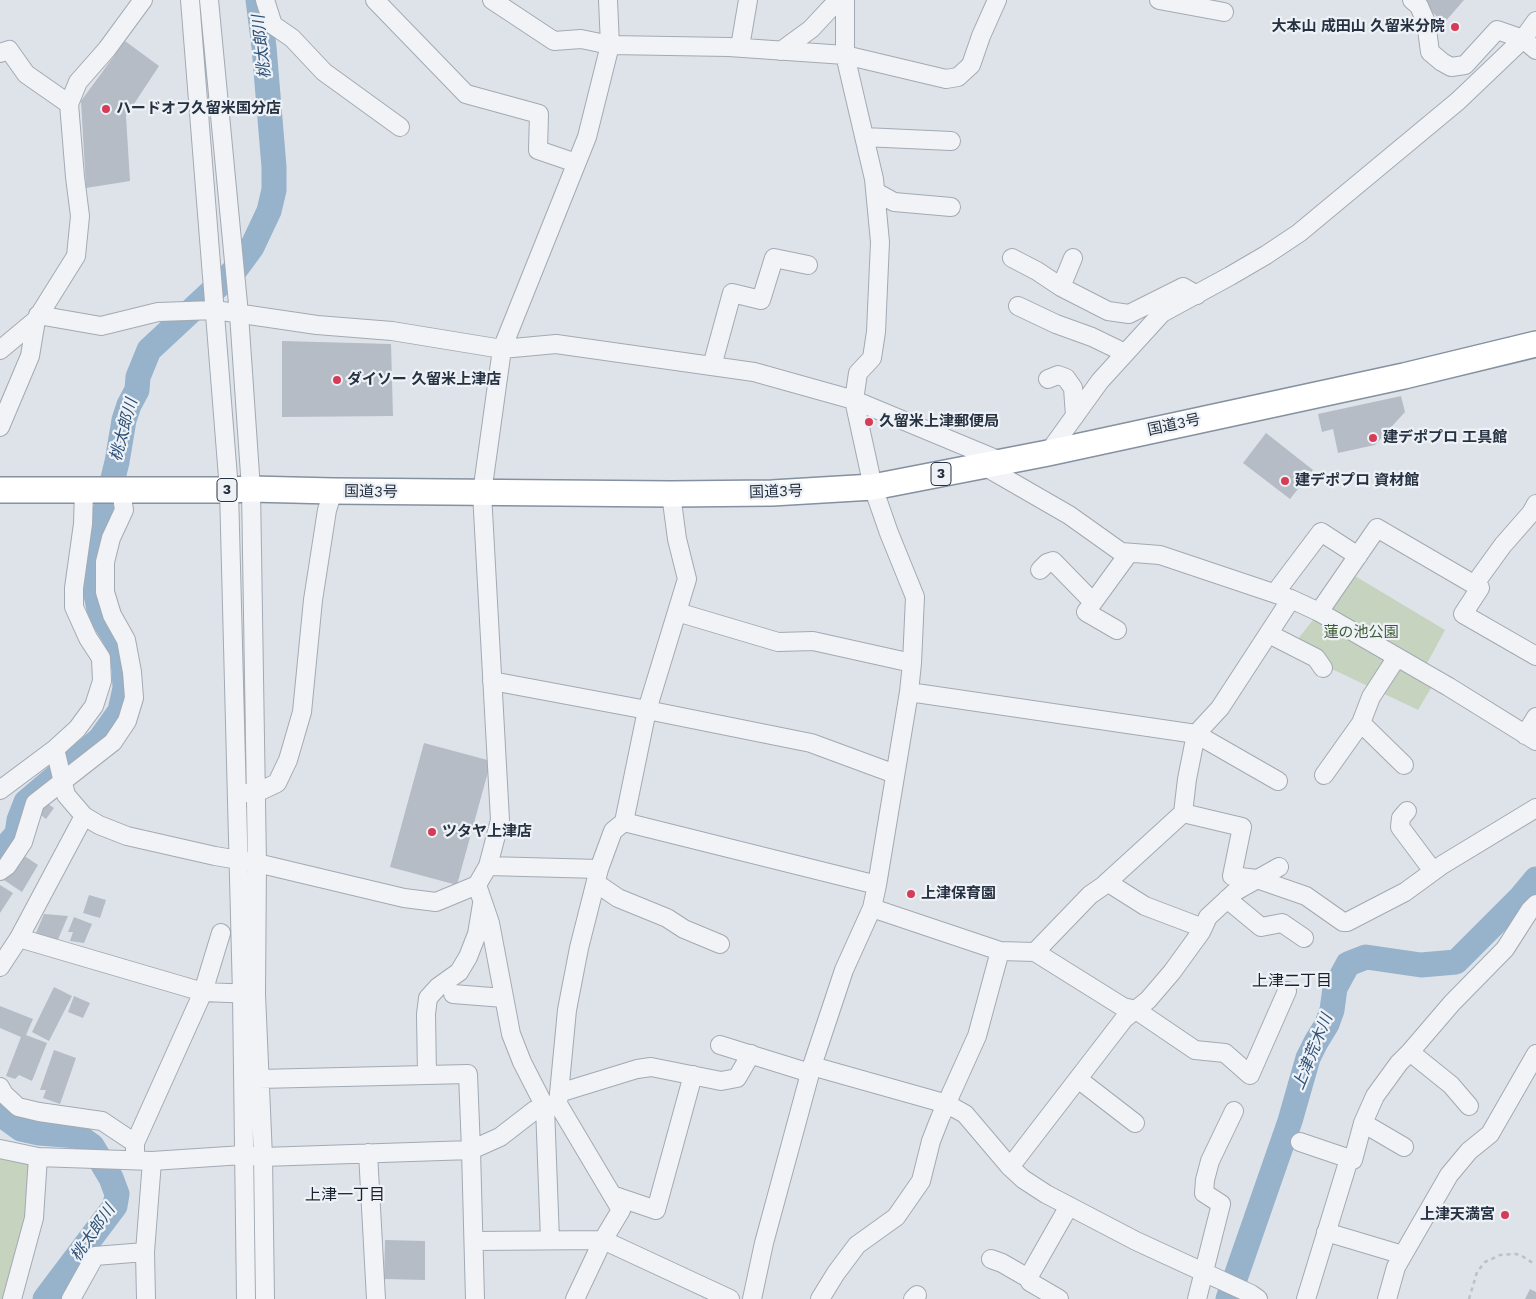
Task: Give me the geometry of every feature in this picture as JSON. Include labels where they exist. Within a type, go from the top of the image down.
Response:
[{"type":"highway","name":"国道3号","points":[[0,490],[240,489],[482,493],[772,494],[873,487],[993,464],[1404,376],[1536,344]]},
{"type":"street","points":[[0,350],[37,317],[76,256],[80,216],[74,177],[69,104],[78,82],[107,49],[143,0]]},
{"type":"street","points":[[190,0],[215,310],[240,489],[256,793],[257,862],[249,994],[243,1155],[246,1299]]},
{"type":"street","points":[[222,0],[209,0],[239,314],[238,859],[249,994],[259,1079],[263,1157],[265,1299]]},
{"type":"street","points":[[265,0],[273,26],[292,38],[324,72],[400,126]]},
{"type":"street","points":[[375,0],[466,94],[539,114],[538,150],[576,163]]},
{"type":"street","points":[[492,0],[554,41],[581,39],[610,45],[740,48],[844,55],[946,79],[958,77],[970,65],[998,0]]},
{"type":"street","points":[[427,1075],[426,1014],[428,998],[438,987],[459,972],[468,957],[477,934],[480,893],[500,820],[482,493],[502,349],[587,137],[610,45],[608,0]]},
{"type":"street","points":[[740,48],[748,0]]},
{"type":"street","points":[[781,50],[811,29],[838,0]]},
{"type":"street","points":[[752,1299],[764,1243],[811,1069],[844,970],[872,908],[878,885],[912,663],[915,598],[873,487],[854,400],[858,373],[872,358],[876,332],[880,242],[874,179],[844,55],[845,0]]},
{"type":"street","points":[[1159,0],[1224,12]]},
{"type":"street","points":[[1412,0],[1419,6],[1426,22],[1430,52],[1451,67],[1465,65],[1497,30],[1530,44]]},
{"type":"street","points":[[1048,452],[1100,381],[1162,313],[1266,255],[1299,233],[1530,44],[1536,21]]},
{"type":"street","points":[[0,53],[9,50],[26,74],[69,104]]},
{"type":"street","points":[[864,138],[950,141]]},
{"type":"street","points":[[876,192],[894,202],[951,207]]},
{"type":"street","points":[[712,366],[732,293],[761,300],[774,258],[808,265]]},
{"type":"street","points":[[1012,258],[1037,271],[1061,287],[1108,310],[1129,314],[1183,287],[1197,295]]},
{"type":"street","points":[[1061,287],[1073,258]]},
{"type":"street","points":[[1018,306],[1125,353]]},
{"type":"street","points":[[37,317],[101,326],[158,312],[205,309],[317,326],[392,332],[502,349],[556,344],[754,372],[854,400],[993,464],[1121,552],[1160,555],[1283,596],[1319,612],[1531,738],[1536,717]]},
{"type":"street","points":[[0,427],[30,356],[37,317]]},
{"type":"street","points":[[1048,379],[1058,375],[1066,378],[1073,388],[1075,416]]},
{"type":"street","points":[[0,790],[55,749],[77,729],[94,706],[102,681],[101,658],[88,638],[74,607],[74,588],[88,490]]},
{"type":"street","points":[[0,871],[7,866],[23,842],[35,803],[113,742],[127,721],[134,698],[132,672],[126,640],[112,615],[105,592],[105,562],[111,538],[124,510],[121,490]]},
{"type":"street","points":[[237,793],[256,793],[277,783],[288,760],[302,712],[313,600],[327,510],[333,491]]},
{"type":"street","points":[[550,1240],[554,1101],[567,1010],[579,948],[598,876],[613,831],[624,822],[648,710],[687,579],[677,539],[671,494]]},
{"type":"street","points":[[1474,585],[1536,504]]},
{"type":"street","points":[[1319,612],[1377,528],[1480,588],[1463,614],[1536,656]]},
{"type":"street","points":[[1035,952],[1090,894],[1107,882],[1183,813],[1187,779],[1196,734],[1220,708],[1268,634],[1283,596],[1321,532],[1358,556]]},
{"type":"street","points":[[1117,630],[1086,612],[1129,553]]},
{"type":"street","points":[[1040,570],[1047,563],[1053,561],[1093,602]]},
{"type":"street","points":[[678,612],[778,642],[813,641],[912,663]]},
{"type":"street","points":[[1268,634],[1316,658],[1323,668]]},
{"type":"street","points":[[1324,775],[1361,723],[1370,697],[1397,657]]},
{"type":"street","points":[[492,681],[811,743],[895,774]]},
{"type":"street","points":[[909,692],[1196,734],[1278,781]]},
{"type":"street","points":[[1361,723],[1404,765]]},
{"type":"street","points":[[55,749],[66,795],[84,816],[99,825],[127,836],[215,856],[257,862],[404,898],[436,902],[480,893]]},
{"type":"street","points":[[1183,813],[1242,827],[1232,876],[1257,879],[1306,896],[1343,922],[1347,922],[1405,892],[1433,871],[1536,808]]},
{"type":"street","points":[[1407,810],[1400,818],[1400,827],[1433,871]]},
{"type":"street","points":[[0,967],[19,938],[84,816]]},
{"type":"street","points":[[624,822],[878,885]]},
{"type":"street","points":[[488,866],[598,876],[618,898],[667,918],[684,929],[720,944]]},
{"type":"street","points":[[1010,1167],[1124,1019],[1148,1000],[1172,972],[1203,928],[1208,917],[1236,890],[1279,867]]},
{"type":"street","points":[[1107,882],[1145,906],[1203,928]]},
{"type":"street","points":[[480,893],[490,923],[511,1034],[522,1062],[554,1101],[621,1210],[603,1240],[575,1299]]},
{"type":"street","points":[[1227,899],[1261,928],[1282,923],[1304,938]]},
{"type":"street","points":[[1300,1142],[1353,1160],[1363,1123],[1375,1096],[1399,1063],[1452,1003],[1505,949],[1530,910],[1536,904]]},
{"type":"street","points":[[872,908],[1000,951],[1035,952],[1123,1007],[1136,1010],[1194,1050],[1225,1053],[1250,1075],[1287,991]]},
{"type":"street","points":[[146,1299],[140,1154],[203,992],[221,933]]},
{"type":"street","points":[[19,938],[203,992],[249,994]]},
{"type":"street","points":[[820,1299],[857,1245],[896,1217],[921,1181],[931,1141],[977,1036],[1000,951]]},
{"type":"street","points":[[453,994],[504,998]]},
{"type":"street","points":[[720,1045],[947,1104],[966,1114],[1010,1167],[1023,1179],[1046,1194],[1136,1241],[1251,1294],[1258,1299]]},
{"type":"street","points":[[1410,1052],[1451,1085],[1469,1106]]},
{"type":"street","points":[[0,1149],[38,1157],[86,1160],[140,1154],[243,1155],[263,1157],[471,1150],[500,1137],[535,1110],[637,1069],[652,1066],[721,1081],[737,1078],[751,1054]]},
{"type":"street","points":[[1387,1299],[1396,1267],[1449,1175],[1469,1151],[1490,1134],[1536,1054]]},
{"type":"street","points":[[259,1079],[468,1074],[475,1299]]},
{"type":"street","points":[[612,1195],[656,1210],[693,1075]]},
{"type":"street","points":[[1078,1079],[1135,1123]]},
{"type":"street","points":[[0,1087],[4,1094],[18,1107],[102,1121],[140,1154]]},
{"type":"street","points":[[1197,1299],[1221,1204],[1204,1193],[1205,1180],[1210,1161],[1234,1111]]},
{"type":"street","points":[[1363,1123],[1404,1147]]},
{"type":"street","points":[[368,1153],[376,1299]]},
{"type":"street","points":[[12,1299],[34,1218],[38,1157]]},
{"type":"street","points":[[1306,1299],[1349,1159]]},
{"type":"street","points":[[1028,1278],[1069,1206]]},
{"type":"street","points":[[1326,1232],[1403,1255]]},
{"type":"street","points":[[474,1241],[603,1240],[730,1299]]},
{"type":"street","points":[[71,1299],[95,1256],[145,1252]]},
{"type":"street","points":[[991,1259],[1028,1278],[1030,1282],[1059,1299]]},
{"type":"path","points":[[1469,1299],[1476,1272],[1485,1262],[1500,1255],[1516,1254],[1533,1263]]},
{"type":"green space","name":"蓮の池公園","points":[[1350,573],[1445,630],[1418,680],[1431,688],[1418,710],[1290,649]]},
{"type":"green space","points":[[0,1149],[38,1157],[12,1299],[0,1299]]},
{"type":"building","points":[[1419,0],[1464,0],[1444,23]]},
{"type":"building","name":"ハードオフ久留米国分店","points":[[125,41],[159,66],[126,116],[130,181],[86,188],[81,101]]},
{"type":"building","name":"ダイソー 久留米上津店","points":[[282,341],[391,344],[393,416],[282,417]]},
{"type":"building","points":[[1401,396],[1405,412],[1375,445],[1338,453],[1333,429],[1322,432],[1318,414]]},
{"type":"building","points":[[1266,433],[1313,470],[1290,499],[1243,463]]},
{"type":"building","points":[[424,743],[491,761],[457,885],[390,867]]},
{"type":"building","points":[[44,801],[54,808],[46,819],[37,812]]},
{"type":"building","points":[[20,853],[38,865],[22,892],[4,880]]},
{"type":"building","points":[[0,885],[13,893],[0,913]]},
{"type":"building","points":[[89,895],[106,900],[100,918],[83,913]]},
{"type":"building","points":[[44,914],[68,916],[56,944],[35,935]]},
{"type":"building","points":[[74,917],[92,924],[84,943],[70,941],[73,932],[68,932]]},
{"type":"building","points":[[54,987],[72,996],[49,1041],[32,1032]]},
{"type":"building","points":[[74,996],[90,1003],[83,1018],[68,1012]]},
{"type":"building","points":[[0,1006],[33,1019],[26,1035],[47,1043],[32,1081],[19,1075],[15,1079],[6,1076],[21,1037],[0,1028]]},
{"type":"building","points":[[54,1050],[76,1058],[60,1104],[43,1098],[46,1090],[40,1090]]},
{"type":"building","points":[[385,1240],[425,1241],[425,1280],[384,1279]]},
{"type":"building","points":[[1530,1289],[1536,1292],[1536,1299],[1525,1299]]},
{"type":"waterway","name":"桃太郎川","points":[[0,853],[17,834],[19,820],[26,802],[100,739],[120,711],[125,688],[124,668],[116,640],[100,614],[94,585],[95,558],[117,462],[124,420],[137,390],[138,377],[149,350],[235,270],[252,247],[269,211],[274,190],[274,167],[258,0]]},
{"type":"waterway","name":"上津荒木川","points":[[1228,1299],[1290,1121],[1308,1058],[1327,1024],[1332,1010],[1335,988],[1348,964],[1366,957],[1421,965],[1456,962],[1521,897],[1536,879]]},
{"type":"waterway","name":"桃太郎川","points":[[0,1114],[21,1129],[39,1133],[78,1136],[92,1146],[111,1178],[117,1194],[115,1206],[45,1299]]},
{"type":"place","name":"大本山 成田山 久留米分院","points":[[1455,27]]},
{"type":"place","name":"ハードオフ久留米国分店","points":[[106,109]]},
{"type":"place","name":"ダイソー 久留米上津店","points":[[337,380]]},
{"type":"place","name":"久留米上津郵便局","points":[[869,422]]},
{"type":"place","name":"建デポプロ 工具館","points":[[1373,438]]},
{"type":"place","name":"建デポプロ 資材館","points":[[1285,481]]},
{"type":"place","name":"ツタヤ上津店","points":[[432,832]]},
{"type":"place","name":"上津保育園","points":[[911,894]]},
{"type":"place","name":"上津天満宮","points":[[1505,1215]]},
{"type":"district","name":"上津二丁目","points":[[1292,981]]},
{"type":"district","name":"上津一丁目","points":[[345,1195]]}]
